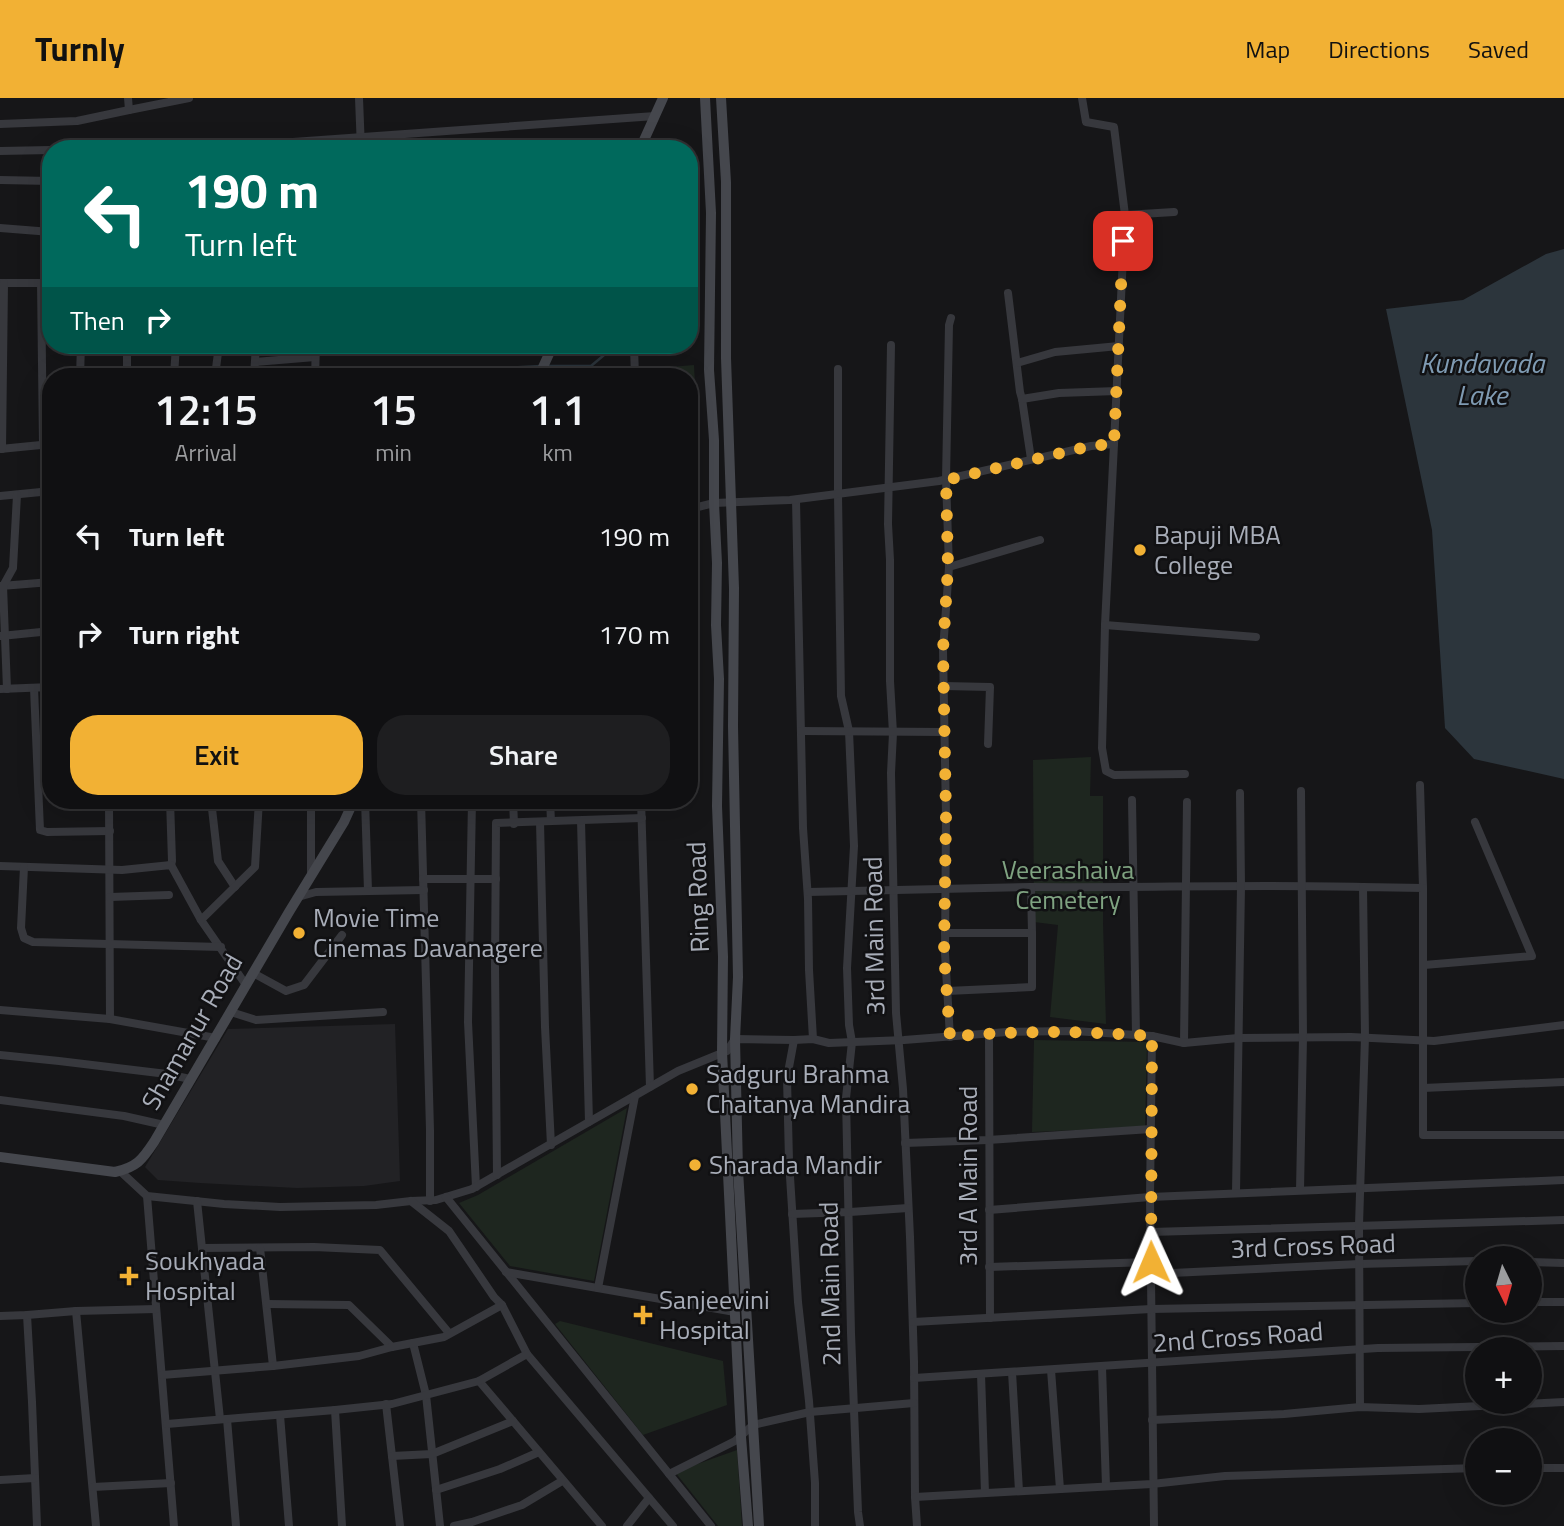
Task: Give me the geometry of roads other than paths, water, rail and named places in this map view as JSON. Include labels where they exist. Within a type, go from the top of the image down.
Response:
[{"type":"main road","points":[[644,140],[663,98]]},
{"type":"main road","name":"Ring Road","points":[[705,98],[710,213],[709,370],[714,440],[719,679],[717,806],[723,957],[722,1052],[741,1437],[748,1526]]},
{"type":"main road","name":"Ring Road","points":[[721,98],[726,182],[725,313],[734,588],[738,1171],[759,1526]]},
{"type":"main road","name":"Shamanur Road","points":[[120,1171],[131,1168],[143,1158],[164,1125],[350,809]]},
{"type":"main road","points":[[0,1157],[120,1171]]},
{"type":"street","points":[[128,98],[129,110]]},
{"type":"street","points":[[0,124],[77,121],[189,98]]},
{"type":"street","points":[[359,98],[360,138]]},
{"type":"street","points":[[1082,98],[1086,122],[1114,127],[1125,215],[1105,625],[1102,748],[1106,771],[1114,775],[1185,774]]},
{"type":"street","points":[[330,140],[655,116]]},
{"type":"street","points":[[0,151],[42,150]]},
{"type":"street","points":[[0,180],[42,181]]},
{"type":"street","points":[[1125,215],[1174,212]]},
{"type":"street","points":[[0,228],[42,231]]},
{"type":"street","points":[[42,310],[41,283],[2,283],[1,449],[42,445]]},
{"type":"street","points":[[1008,293],[1031,459]]},
{"type":"street","points":[[950,1037],[944,953],[946,890],[943,650],[948,567],[946,480],[951,318]]},
{"type":"street","name":"3rd Main Road","points":[[891,345],[888,524],[896,1013],[913,1322],[917,1526]]},
{"type":"street","points":[[1017,363],[1055,352],[1119,346]]},
{"type":"street","points":[[255,354],[255,368]]},
{"type":"street","points":[[315,354],[315,368]]},
{"type":"street","points":[[255,362],[315,357]]},
{"type":"street","name":"2nd Main Road","points":[[838,369],[841,696],[849,731],[854,846],[848,968],[852,1042],[846,1098],[854,1409],[860,1526]]},
{"type":"street","points":[[1023,399],[1059,393],[1117,391]]},
{"type":"street","points":[[698,507],[731,501],[796,500],[946,480],[1091,446],[1114,444]]},
{"type":"street","points":[[0,496],[42,492]]},
{"type":"street","points":[[17,495],[13,568],[1,586],[3,689],[42,688]]},
{"type":"street","points":[[796,500],[803,828],[813,1039]]},
{"type":"street","points":[[948,567],[1040,540]]},
{"type":"street","points":[[1,586],[42,583]]},
{"type":"street","points":[[1105,625],[1256,638]]},
{"type":"street","points":[[2,636],[42,632]]},
{"type":"street","points":[[944,687],[990,687],[988,744]]},
{"type":"street","points":[[34,688],[40,830],[110,831]]},
{"type":"street","points":[[801,731],[945,732]]},
{"type":"street","points":[[1420,785],[1423,888],[1423,1135],[1564,1135]]},
{"type":"street","points":[[1300,1190],[1303,1038],[1301,791]]},
{"type":"street","points":[[1236,1193],[1240,793]]},
{"type":"street","points":[[1132,800],[1136,1035]]},
{"type":"street","points":[[1184,1043],[1187,802]]},
{"type":"street","points":[[109,809],[110,1019]]},
{"type":"street","points":[[170,809],[170,865],[201,920],[246,985]]},
{"type":"street","points":[[212,809],[218,861],[235,887]]},
{"type":"street","points":[[201,920],[255,867],[258,809]]},
{"type":"street","points":[[311,809],[311,875]]},
{"type":"street","points":[[365,809],[368,891]]},
{"type":"street","points":[[421,809],[430,1201]]},
{"type":"street","points":[[472,809],[468,1023],[476,1187]]},
{"type":"street","points":[[513,809],[514,824]]},
{"type":"street","points":[[550,809],[551,821]]},
{"type":"street","points":[[642,809],[650,1087]]},
{"type":"street","points":[[497,1175],[496,823],[642,818]]},
{"type":"street","points":[[582,821],[589,1122]]},
{"type":"street","points":[[540,822],[551,1145]]},
{"type":"street","points":[[1423,965],[1532,956],[1475,822]]},
{"type":"street","points":[[0,866],[110,870],[170,865]]},
{"type":"street","points":[[24,867],[21,928],[24,938],[33,942],[221,947]]},
{"type":"street","points":[[423,879],[496,879]]},
{"type":"street","points":[[808,892],[1301,885],[1423,888]]},
{"type":"street","points":[[947,991],[1032,987],[1031,887]]},
{"type":"street","points":[[1360,1407],[1359,1225],[1365,1037],[1363,887]]},
{"type":"street","points":[[298,897],[316,892],[424,890]]},
{"type":"street","points":[[110,897],[169,895]]},
{"type":"street","points":[[945,933],[1032,933]]},
{"type":"street","points":[[253,973],[286,991],[304,985],[342,935]]},
{"type":"street","points":[[0,1010],[110,1019],[216,1038]]},
{"type":"street","points":[[231,1012],[256,1020],[383,1012]]},
{"type":"street","points":[[120,1171],[147,1196],[197,1201],[280,1207],[430,1201],[476,1187],[677,1071],[727,1051],[735,1039],[813,1039],[830,1043],[989,1033],[1074,1031],[1152,1036],[1184,1043],[1238,1038],[1365,1037],[1434,1041],[1564,1026]]},
{"type":"street","name":"3rd A Main Road","points":[[989,1033],[990,1318]]},
{"type":"street","points":[[1152,1036],[1150,1196],[1154,1526]]},
{"type":"street","points":[[794,1040],[787,1078],[792,1214],[810,1412],[816,1526]]},
{"type":"street","points":[[0,1055],[190,1079]]},
{"type":"street","points":[[1423,1088],[1564,1082]]},
{"type":"street","points":[[598,1288],[635,1096]]},
{"type":"street","points":[[0,1100],[124,1116],[164,1125]]},
{"type":"street","points":[[905,1143],[1151,1129]]},
{"type":"street","points":[[989,1210],[1150,1196],[1564,1180]]},
{"type":"street","points":[[147,1196],[174,1526]]},
{"type":"street","points":[[446,1197],[711,1526]]},
{"type":"street","points":[[197,1201],[215,1370],[236,1526]]},
{"type":"street","points":[[411,1201],[449,1231],[502,1305],[527,1354],[673,1526]]},
{"type":"street","points":[[792,1214],[908,1208]]},
{"type":"street","points":[[1151,1232],[1564,1220]]},
{"type":"street","points":[[202,1248],[314,1247],[380,1250],[449,1333]]},
{"type":"street","points":[[260,1248],[273,1366]]},
{"type":"street","name":"3rd Cross Road","points":[[1151,1274],[1465,1261]]},
{"type":"street","points":[[989,1267],[1151,1262]]},
{"type":"street","points":[[1542,1262],[1564,1263]]},
{"type":"street","points":[[506,1272],[735,1312]]},
{"type":"street","points":[[1542,1303],[1564,1302]]},
{"type":"street","points":[[913,1322],[1151,1309],[1465,1303]]},
{"type":"street","points":[[267,1304],[349,1305],[392,1347]]},
{"type":"street","points":[[162,1375],[359,1356],[444,1337],[502,1305]]},
{"type":"street","points":[[0,1316],[156,1309]]},
{"type":"street","points":[[76,1311],[96,1526]]},
{"type":"street","points":[[27,1315],[37,1526]]},
{"type":"street","points":[[413,1343],[426,1395],[440,1526]]},
{"type":"street","name":"2nd Cross Road","points":[[914,1378],[1359,1349],[1564,1346]]},
{"type":"street","points":[[167,1424],[386,1404],[479,1381],[527,1354]]},
{"type":"street","points":[[1102,1367],[1106,1486]]},
{"type":"street","points":[[1051,1370],[1059,1489]]},
{"type":"street","points":[[1012,1372],[1018,1491]]},
{"type":"street","points":[[981,1374],[985,1493]]},
{"type":"street","points":[[479,1381],[602,1526]]},
{"type":"street","points":[[1152,1420],[1284,1414],[1360,1407],[1419,1409],[1564,1402]]},
{"type":"street","points":[[669,1474],[735,1441],[753,1425],[810,1412],[915,1403]]},
{"type":"street","points":[[386,1404],[400,1526]]},
{"type":"street","points":[[335,1410],[342,1526]]},
{"type":"street","points":[[280,1415],[289,1526]]},
{"type":"street","points":[[392,1456],[432,1454],[513,1421]]},
{"type":"street","points":[[436,1490],[500,1469],[539,1452]]},
{"type":"street","points":[[915,1497],[1152,1484],[1225,1476],[1465,1468]]},
{"type":"street","points":[[1542,1468],[1564,1468]]},
{"type":"street","points":[[0,1480],[35,1478]]},
{"type":"street","points":[[454,1526],[522,1505],[562,1480]]},
{"type":"street","points":[[93,1488],[171,1483]]},
{"type":"street","points":[[627,1526],[649,1498]]},
{"type":"water","name":"Kundavada Lake","points":[[1564,249],[1564,779],[1474,759],[1445,728],[1432,530],[1386,309],[1463,300],[1546,254]]},
{"type":"waterway","points":[[548,366],[591,366],[605,354]]},
{"type":"waterway","points":[[501,368],[541,366]]},
{"type":"place","name":"Bapuji MBA College","points":[[1140,550]]},
{"type":"place","name":"Movie Time Cinemas Davanagere","points":[[299,933]]},
{"type":"place","name":"Sadguru Brahma Chaitanya Mandira","points":[[692,1089]]},
{"type":"place","name":"Sharada Mandir","points":[[695,1165]]},
{"type":"place","name":"Soukhyada Hospital","points":[[129,1276]]},
{"type":"place","name":"Sanjeevini Hospital","points":[[643,1315]]},
{"type":"park label","name":"Veerashaiva Cemetery","points":[[1068,885]]}]
